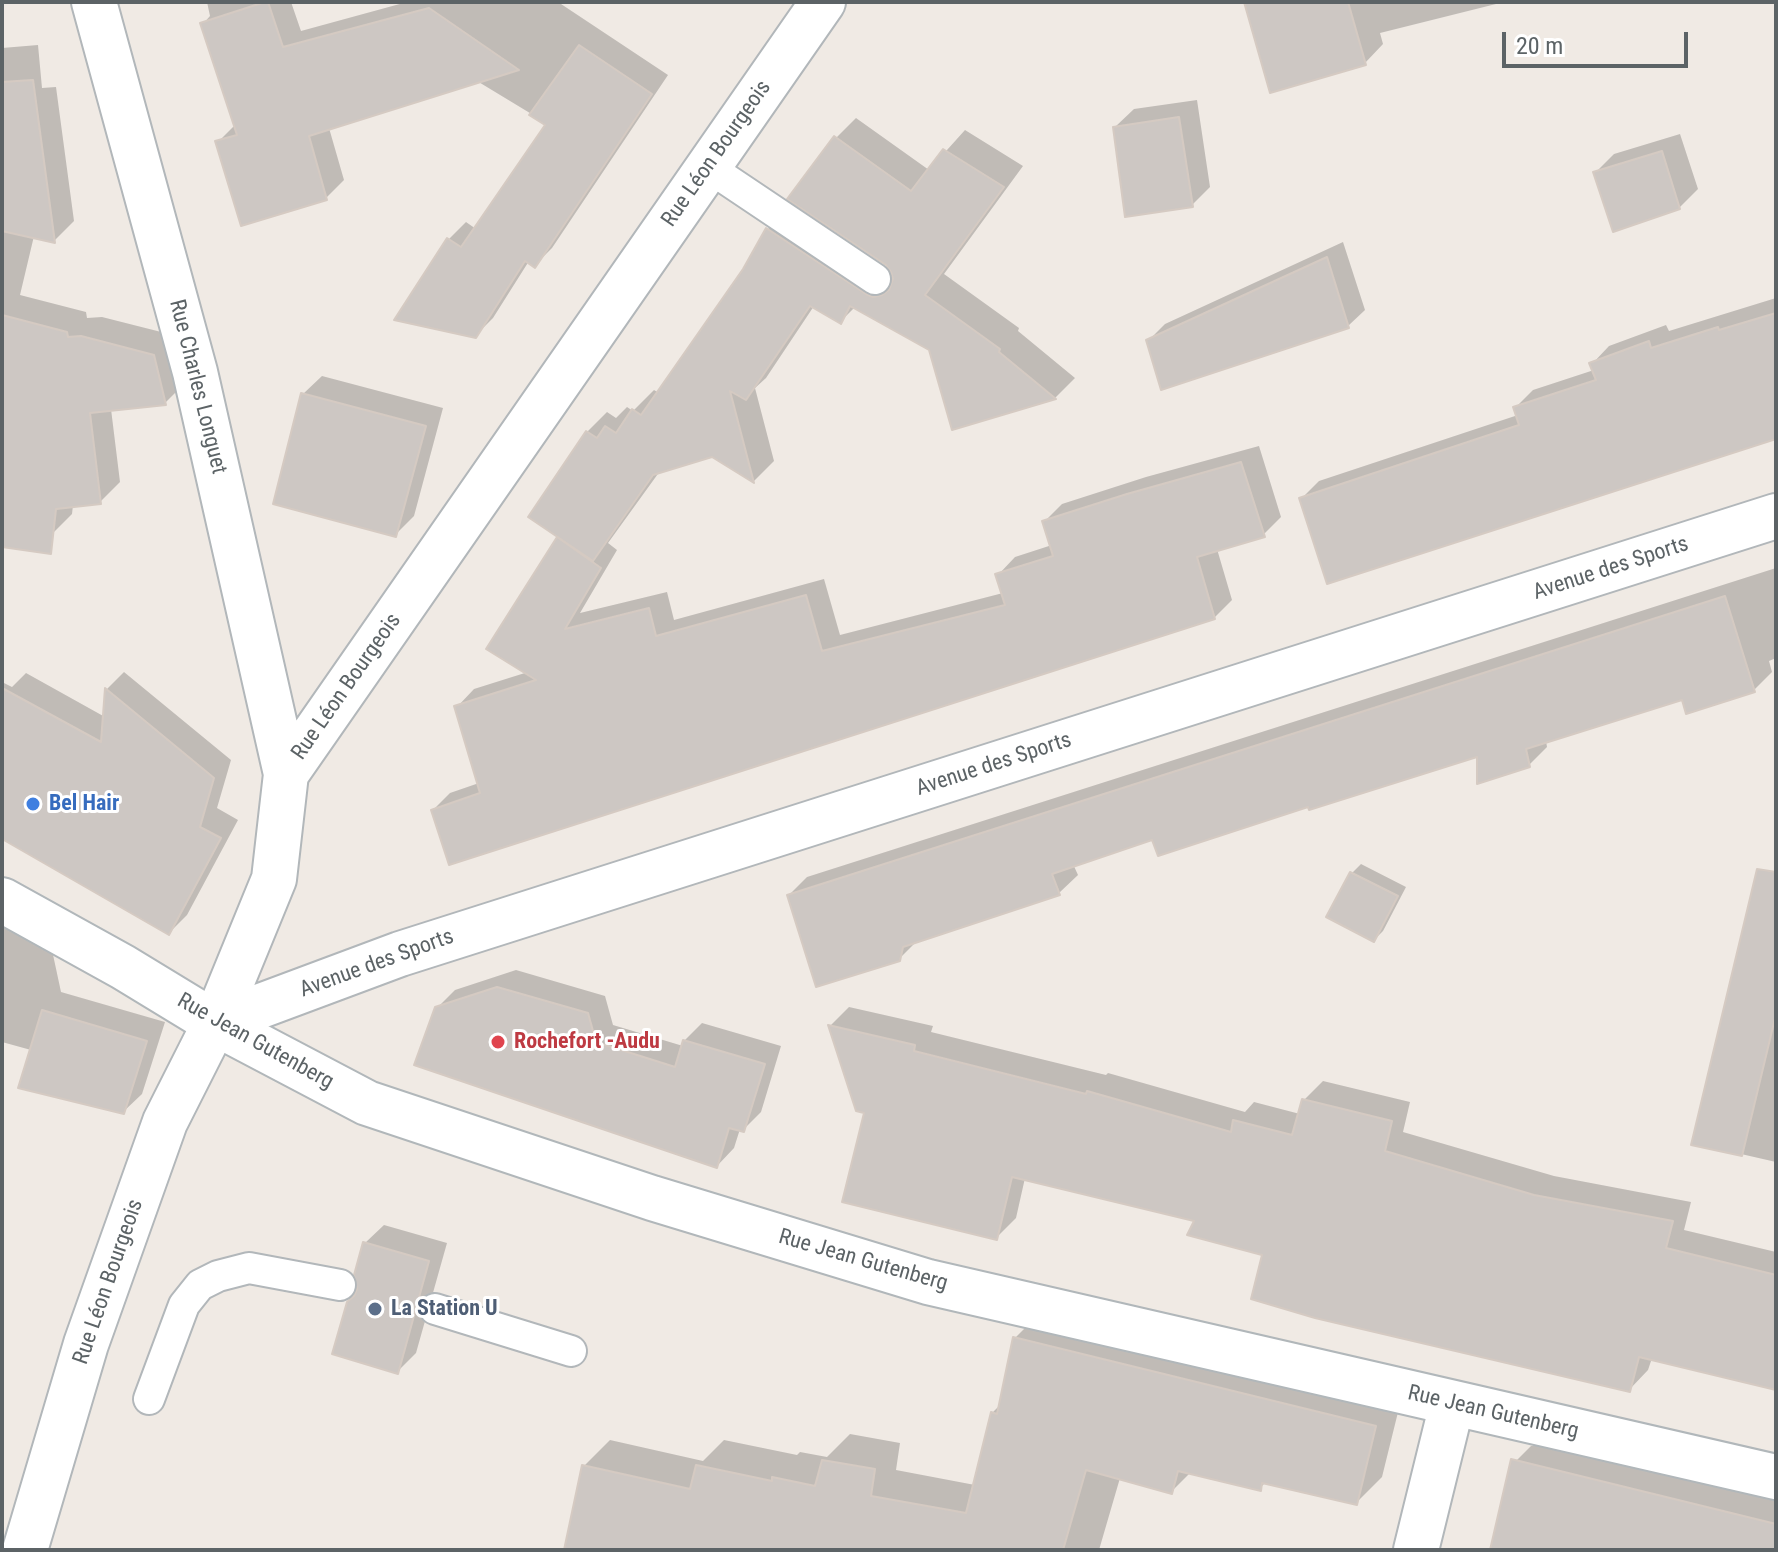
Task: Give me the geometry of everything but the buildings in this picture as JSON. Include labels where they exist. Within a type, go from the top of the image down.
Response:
[{"type":"street","name":"Rue Charles Longuet","points":[[94,2],[195,372],[286,774]]},
{"type":"street","name":"Rue Léon Bourgeois","points":[[18,1543],[165,1122],[215,1023],[274,879],[286,774],[823,2]]},
{"type":"street","name":"Avenue des Sports","points":[[215,1023],[400,954],[1776,516]]},
{"type":"street","name":"Rue Jean Gutenberg","points":[[2,900],[215,1023],[367,1103],[652,1198],[928,1282],[1776,1477]]},
{"type":"street","points":[[1416,1550],[1452,1404]]},
{"type":"lane","points":[[708,167],[875,279]]},
{"type":"lane","points":[[149,1399],[184,1305],[200,1285],[218,1276],[249,1268],[340,1285]]},
{"type":"lane","points":[[435,1309],[571,1351]]},
{"type":"place","name":"Bel Hair","points":[[33,804]]},
{"type":"place","name":"Rochefort -Audu","points":[[498,1042]]},
{"type":"place","name":"La Station U","points":[[375,1309]]}]
